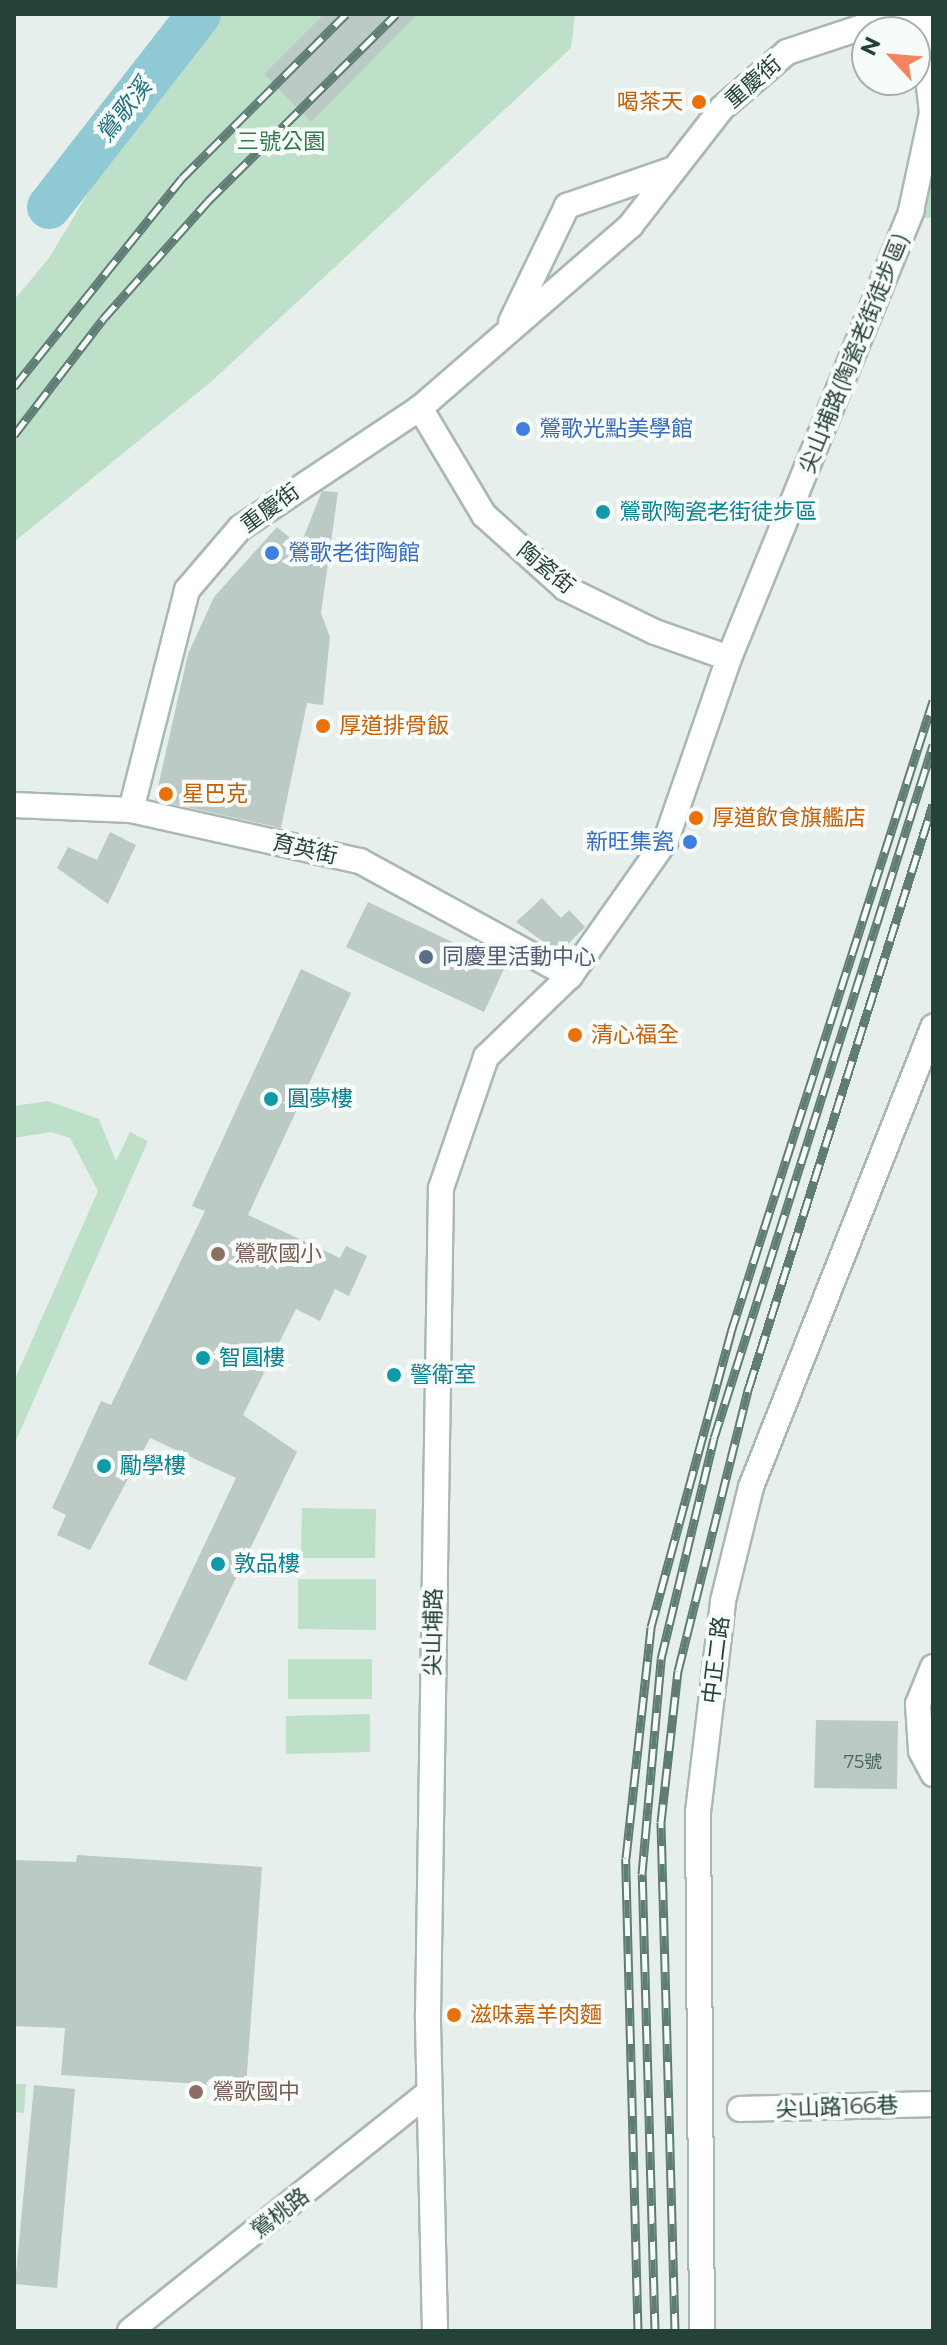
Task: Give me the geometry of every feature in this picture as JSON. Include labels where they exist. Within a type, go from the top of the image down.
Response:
[{"type":"main road","name":"重慶街","points":[[131,810],[187,590],[240,528],[420,408],[631,225],[722,108],[787,52],[902,14]]},
{"type":"main road","name":"尖山埔路(陶瓷老街徒步區)","points":[[570,976],[666,840],[729,658],[911,211],[932,113],[921,14]]},
{"type":"main road","name":"重慶街","points":[[507,331],[567,206],[674,169]]},
{"type":"main road","name":"陶瓷街","points":[[420,408],[484,515],[565,588],[655,632],[729,658]]},
{"type":"main road","name":"育英街","points":[[14,805],[131,810],[360,861],[570,976]]},
{"type":"main road","name":"尖山埔路","points":[[435,2331],[428,2093],[441,1188],[486,1057],[570,976]]},
{"type":"main road","name":"中正二路","points":[[702,2331],[698,1812],[723,1601],[751,1487],[933,1027]]},
{"type":"main road","points":[[933,1667],[918,1704],[921,1751],[933,1774]]},
{"type":"main road","name":"鶯桃路","points":[[130,2331],[428,2093]]},
{"type":"main road","name":"尖山路166巷","points":[[740,2109],[933,2104]]},
{"type":"green space","name":"三號公園","points":[[217,14],[575,14],[571,48],[212,381],[14,542],[14,300],[49,258],[115,148]]},
{"type":"green space","points":[[933,167],[933,218],[921,218]]},
{"type":"green space","points":[[48,1101],[99,1119],[116,1161],[130,1132],[148,1141],[14,1445],[14,1381],[98,1191],[70,1138],[51,1132],[14,1138],[14,1106]]},
{"type":"green space","points":[[302,1508],[376,1509],[375,1558],[301,1558]]},
{"type":"green space","points":[[298,1579],[376,1579],[376,1630],[298,1629]]},
{"type":"green space","points":[[288,1659],[372,1659],[372,1699],[288,1699]]},
{"type":"green space","points":[[370,1714],[370,1752],[286,1754],[286,1716]]},
{"type":"green space","points":[[14,2084],[26,2084],[24,2113],[14,2112]]},
{"type":"building","points":[[324,14],[418,14],[311,122],[264,74]]},
{"type":"building","points":[[322,491],[338,492],[321,613],[330,637],[323,705],[307,703],[281,828],[155,800],[188,654],[214,597],[277,527],[300,546]]},
{"type":"building","points":[[110,832],[136,845],[108,904],[57,868],[68,847],[97,860]]},
{"type":"building","points":[[542,898],[561,918],[569,910],[585,927],[559,953],[516,922]]},
{"type":"building","name":"同慶里活動中心","points":[[368,902],[505,967],[484,1012],[346,947]]},
{"type":"building","points":[[301,969],[351,993],[248,1215],[340,1258],[346,1246],[367,1256],[349,1296],[335,1289],[320,1321],[296,1309],[243,1415],[297,1452],[186,1681],[148,1664],[236,1478],[150,1438],[90,1550],[57,1535],[66,1515],[52,1508],[101,1401],[111,1405],[205,1211],[192,1206]]},
{"type":"building","points":[[816,1720],[898,1721],[897,1789],[814,1788]]},
{"type":"building","points":[[77,1855],[262,1867],[246,2087],[61,2075],[65,2028],[14,2026],[14,1860],[76,1862]]},
{"type":"building","points":[[34,2085],[75,2089],[57,2288],[15,2284]]},
{"type":"waterway","name":"鶯歌溪","points":[[49,207],[199,14]]},
{"type":"railway","points":[[14,387],[182,178],[346,14]]},
{"type":"railway","points":[[14,435],[103,319],[208,201],[396,14]]},
{"type":"railway","points":[[638,2331],[626,1858],[651,1627],[731,1332],[933,701]]},
{"type":"railway","points":[[655,2331],[642,1874],[661,1659],[714,1438],[933,745]]},
{"type":"railway","points":[[675,2331],[661,1822],[678,1671],[749,1387],[933,804]]},
{"type":"place","name":"喝茶天","points":[[699,102]]},
{"type":"place","name":"鶯歌光點美學館","points":[[523,429]]},
{"type":"place","name":"鶯歌陶瓷老街徒步區","points":[[603,512]]},
{"type":"place","name":"鶯歌老街陶館","points":[[272,553]]},
{"type":"place","name":"厚道排骨飯","points":[[323,726]]},
{"type":"place","name":"星巴克","points":[[166,794]]},
{"type":"place","name":"厚道飲食旗艦店","points":[[696,818]]},
{"type":"place","name":"新旺集瓷","points":[[690,842]]},
{"type":"place","name":"同慶里活動中心","points":[[426,957]]},
{"type":"place","name":"清心福全","points":[[575,1035]]},
{"type":"place","name":"圓夢樓","points":[[271,1099]]},
{"type":"place","name":"鶯歌國小","points":[[218,1254]]},
{"type":"place","name":"智圓樓","points":[[203,1358]]},
{"type":"place","name":"警衛室","points":[[394,1375]]},
{"type":"place","name":"勵學樓","points":[[104,1466]]},
{"type":"place","name":"敦品樓","points":[[218,1564]]},
{"type":"place","name":"滋味嘉羊肉麵","points":[[454,2015]]},
{"type":"place","name":"鶯歌國中","points":[[196,2092]]}]
